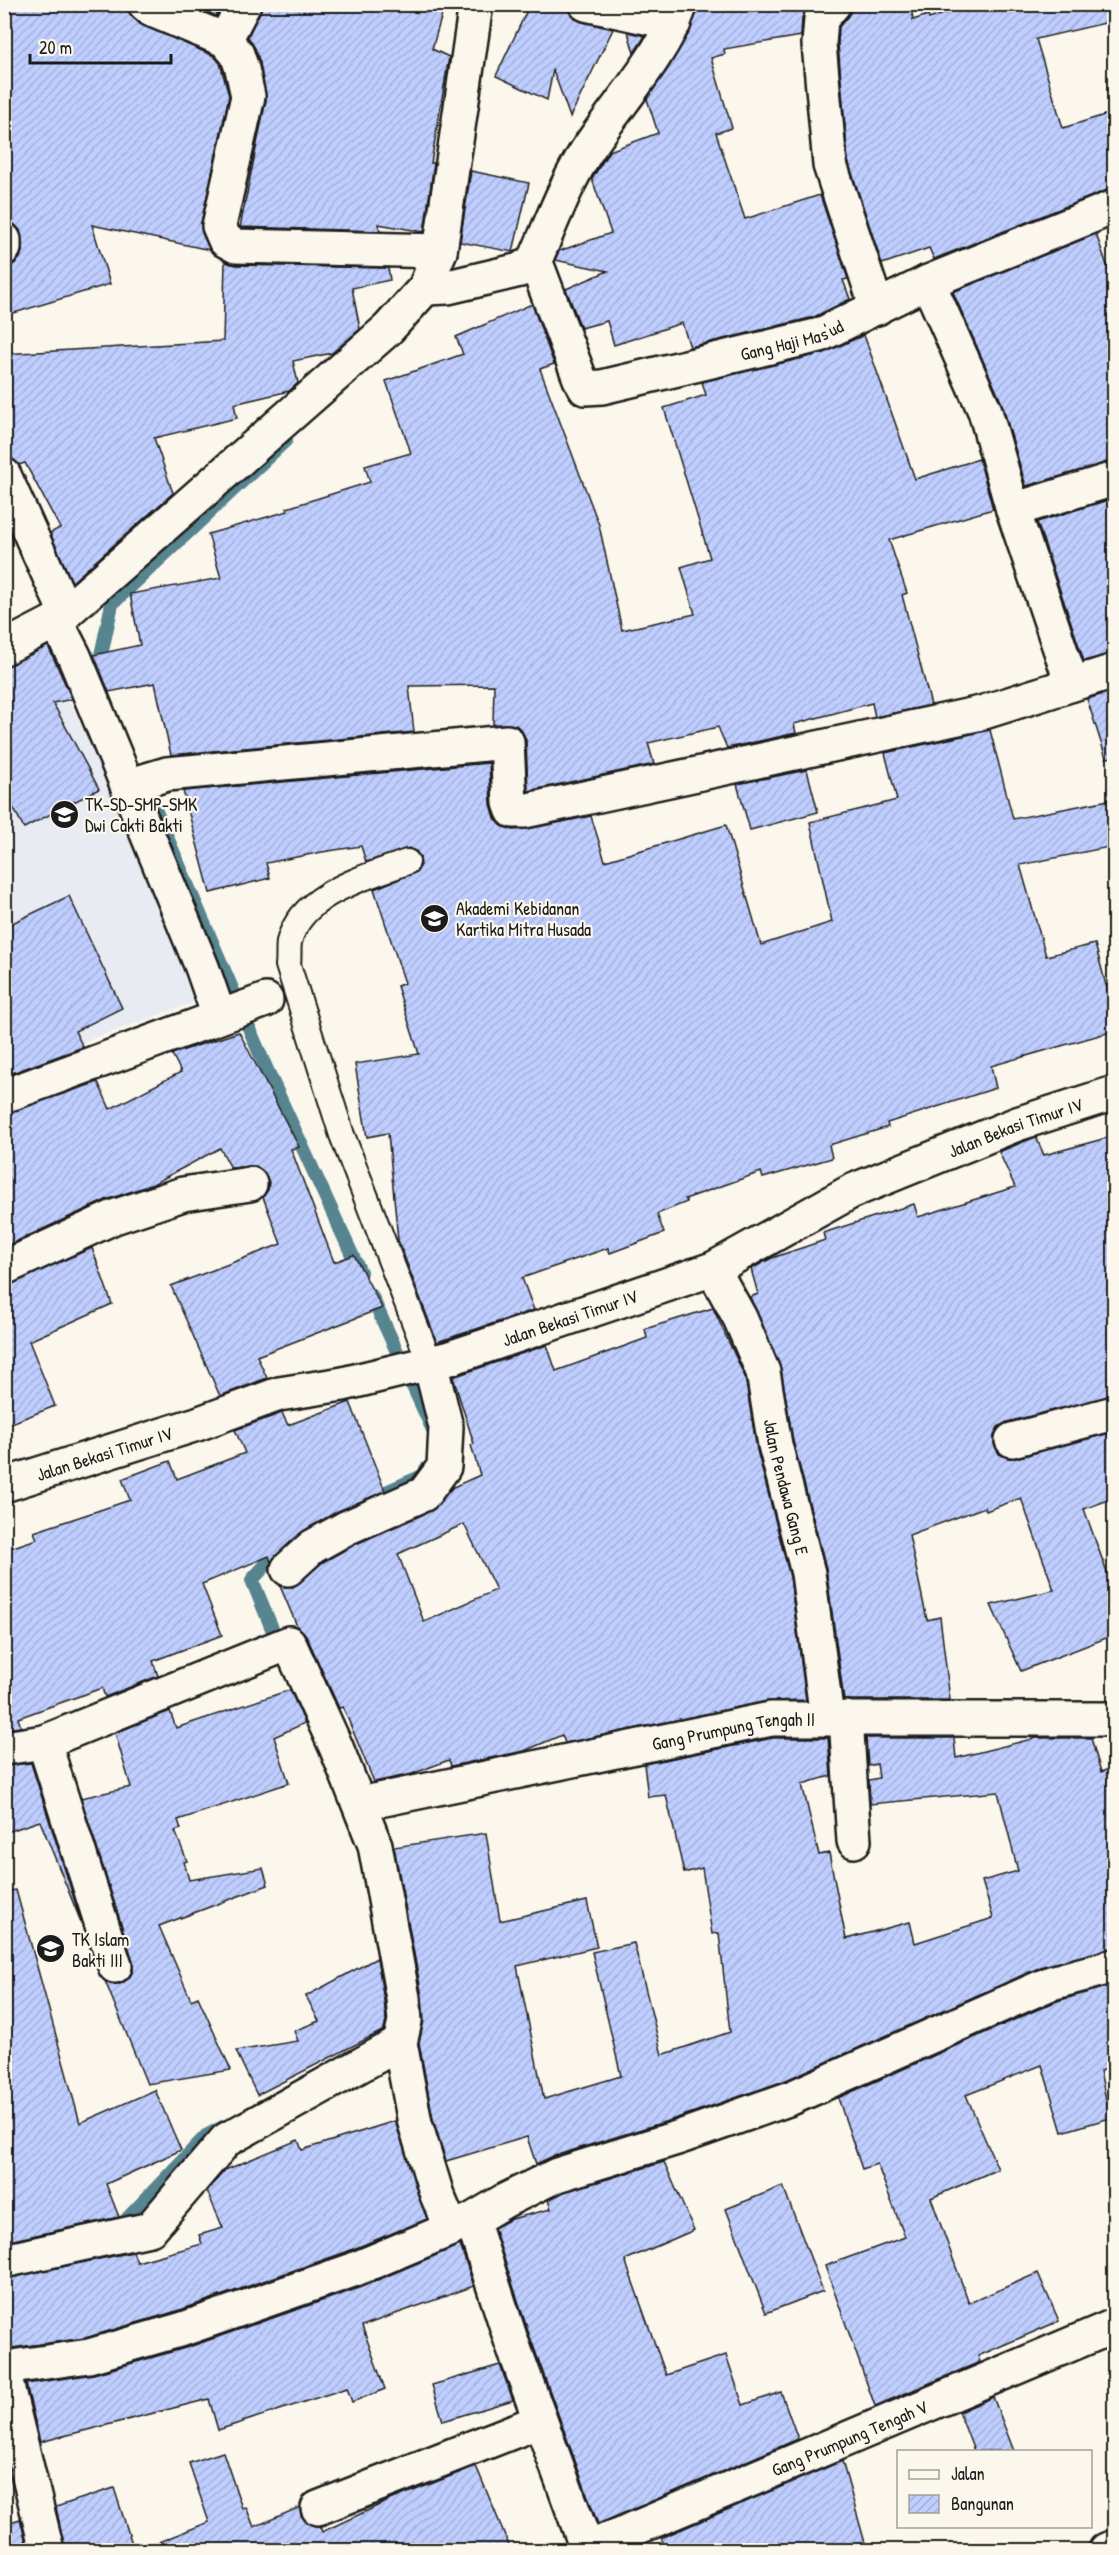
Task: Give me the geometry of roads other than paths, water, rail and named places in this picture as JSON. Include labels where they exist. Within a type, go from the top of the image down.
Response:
[{"type":"street","points":[[145,4],[152,10],[225,40],[237,54],[248,96],[219,226],[225,240],[236,246],[440,251]]},
{"type":"street","points":[[225,40],[244,4]]},
{"type":"street","points":[[437,288],[440,251],[476,4]]},
{"type":"street","points":[[4,648],[61,617],[437,288],[520,270],[535,260],[585,153],[654,56],[677,14],[585,4]]},
{"type":"street","points":[[834,4],[820,19],[819,44],[830,165],[877,308]]},
{"type":"street","name":"Gang Haji Mas'ud","points":[[535,260],[585,388],[602,387],[820,335],[928,282],[1114,207]]},
{"type":"street","points":[[4,240],[4,248]]},
{"type":"street","points":[[928,282],[985,411],[1013,510],[1072,684]]},
{"type":"street","points":[[4,475],[61,617],[74,656],[130,785],[202,967],[252,1005]]},
{"type":"street","points":[[1013,510],[1114,479]]},
{"type":"street","points":[[130,785],[167,774],[290,760],[507,742],[508,797],[513,811],[524,811],[981,713],[1114,671]]},
{"type":"street","points":[[4,1096],[252,1005]]},
{"type":"street","name":"Jalan Bekasi Timur IV","points":[[4,1485],[197,1424],[279,1394],[343,1384],[411,1367],[604,1307],[713,1269],[852,1191],[1017,1124],[1114,1093]]},
{"type":"street","points":[[4,1268],[114,1217],[183,1194],[250,1184]]},
{"type":"street","name":"Jalan Pendawa Gang E","points":[[713,1269],[740,1318],[763,1372],[775,1445],[808,1573],[837,1718],[854,1841]]},
{"type":"street","points":[[288,1569],[312,1547],[346,1528],[424,1494],[444,1467],[446,1427],[411,1367]]},
{"type":"street","points":[[1012,1440],[1114,1413]]},
{"type":"street","points":[[4,1748],[44,1742],[276,1648],[360,1804],[375,1845],[403,1998],[405,2021],[400,2043],[415,2123],[437,2195],[462,2224],[511,2340],[586,2550]]},
{"type":"street","name":"Gang Prumpung Tengah II","points":[[360,1804],[771,1719],[1114,1719]]},
{"type":"street","points":[[44,1742],[115,1966]]},
{"type":"street","points":[[4,2368],[89,2356],[183,2329],[353,2270],[462,2224],[504,2200],[557,2175],[680,2137],[791,2098],[1051,1983],[1114,1966]]},
{"type":"street","points":[[4,2261],[150,2229],[226,2140],[400,2043]]},
{"type":"street","name":"Gang Prumpung Tengah V","points":[[586,2550],[1114,2326]]},
{"type":"street","points":[[4,2374],[47,2550]]},
{"type":"street","points":[[318,2508],[540,2421]]},
{"type":"street","points":[[1106,2550],[1114,2547]]},
{"type":"lane","points":[[407,862],[322,896],[301,918],[289,941],[288,965],[252,1005],[342,1135],[411,1367]]},
{"type":"waterway","points":[[103,688],[97,674],[112,604],[286,440]]},
{"type":"waterway","points":[[148,793],[267,1070],[360,1272]]},
{"type":"waterway","points":[[371,1295],[433,1430]]},
{"type":"waterway","points":[[311,1525],[425,1475],[426,1469]]},
{"type":"waterway","points":[[280,1648],[252,1580],[282,1547]]},
{"type":"waterway","points":[[115,2224],[124,2222],[206,2136],[225,2126]]},
{"type":"place","name":"TK-SD-SMP-SMK Dwi Cakti Bakti","points":[[64,814]]},
{"type":"place","name":"Akademi Kebidanan Kartika Mitra Husada","points":[[435,918]]},
{"type":"place","name":"TK Islam Bakti III","points":[[51,1949]]}]
